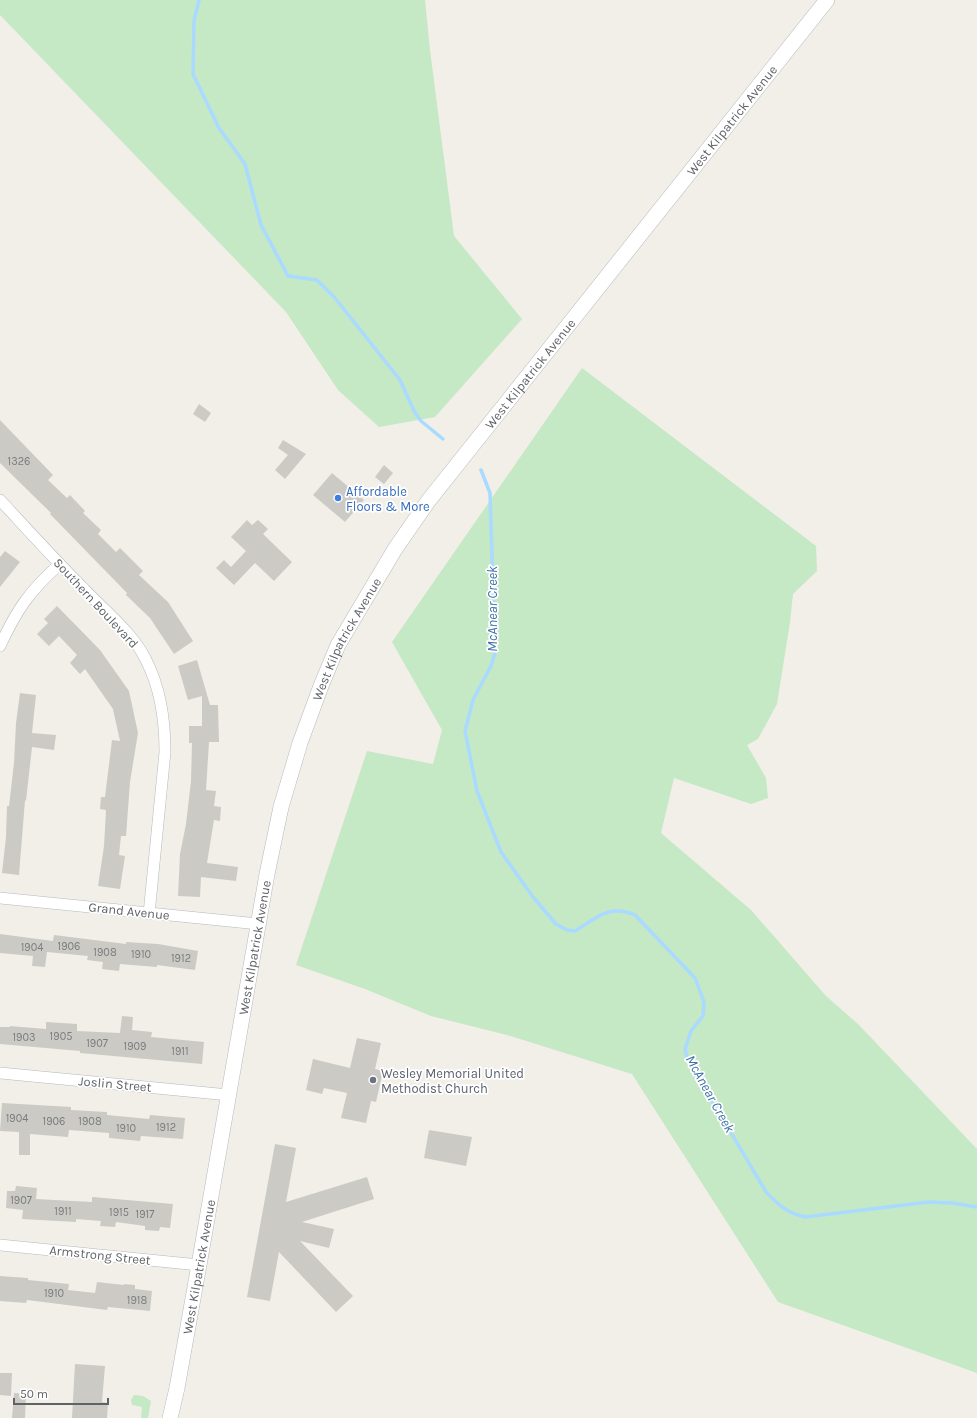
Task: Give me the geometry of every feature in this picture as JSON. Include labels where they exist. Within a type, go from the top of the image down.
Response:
[{"type":"main road","name":"West Kilpatrick Avenue","points":[[170,1418],[177,1388],[280,807],[300,743],[338,645],[395,548],[429,500],[827,0]]},
{"type":"street","name":"Southern Boulevard","points":[[0,500],[60,564],[134,639],[146,658],[154,676],[161,701],[165,726],[165,752],[149,914]]},
{"type":"street","points":[[0,646],[14,617],[31,592],[60,564]]},
{"type":"street","name":"Grand Avenue","points":[[0,898],[259,924]]},
{"type":"street","name":"Joslin Street","points":[[0,1073],[229,1095]]},
{"type":"street","name":"Armstrong Street","points":[[0,1245],[199,1265]]},
{"type":"green space","points":[[0,0],[425,0],[454,236],[522,319],[435,417],[379,427],[338,390],[286,312],[0,15]]},
{"type":"green space","points":[[582,368],[816,546],[817,571],[793,594],[777,704],[758,739],[747,745],[766,778],[768,798],[751,804],[674,778],[661,833],[751,910],[826,996],[858,1024],[977,1149],[977,1373],[778,1302],[632,1074],[507,1035],[431,1016],[365,989],[296,965],[367,751],[433,764],[442,730],[392,642]]},
{"type":"green space","points":[[134,1395],[143,1396],[151,1401],[148,1418],[141,1418],[142,1407],[132,1405],[131,1400]]},
{"type":"building","points":[[199,404],[211,413],[205,422],[193,414]]},
{"type":"building","points":[[0,420],[53,475],[48,480],[67,498],[70,495],[85,511],[83,513],[101,530],[98,534],[116,552],[120,548],[143,571],[139,575],[168,602],[193,641],[174,654],[150,618],[126,595],[127,593],[50,514],[51,513],[0,463]]},
{"type":"building","points":[[283,440],[306,454],[285,479],[275,470],[288,455],[278,448]]},
{"type":"building","points":[[384,465],[393,473],[384,484],[375,477]]},
{"type":"building","name":"Affordable Floors & More","points":[[332,473],[364,500],[345,522],[313,495]]},
{"type":"building","points":[[247,520],[252,525],[258,520],[268,529],[263,534],[292,562],[274,581],[255,563],[234,585],[216,568],[224,560],[231,567],[246,551],[231,537]]},
{"type":"building","points":[[5,551],[20,562],[0,587],[0,557]]},
{"type":"building","points":[[57,606],[100,650],[129,691],[138,733],[130,782],[126,836],[121,836],[119,855],[125,856],[120,889],[98,886],[104,846],[106,810],[100,809],[101,797],[105,797],[112,740],[120,741],[113,709],[85,669],[80,674],[70,663],[77,655],[59,636],[49,646],[37,634],[48,623],[44,619]]},
{"type":"building","points":[[197,660],[210,705],[218,705],[219,742],[209,742],[206,790],[216,791],[214,806],[221,807],[220,821],[214,820],[207,863],[238,867],[236,881],[201,877],[200,897],[178,896],[180,854],[186,824],[191,781],[192,743],[189,743],[189,726],[202,726],[202,696],[188,700],[178,666]]},
{"type":"building","points":[[20,693],[36,695],[32,733],[56,735],[54,750],[32,747],[26,801],[25,800],[19,875],[2,873],[6,837],[7,806],[9,806],[14,763],[16,723]]},
{"type":"building","points":[[0,934],[53,941],[54,935],[126,944],[126,942],[158,944],[198,951],[195,970],[157,965],[157,967],[120,964],[119,971],[102,969],[103,962],[87,960],[88,956],[47,952],[45,967],[32,966],[33,956],[0,953]]},
{"type":"building","points":[[122,1016],[133,1017],[132,1030],[152,1032],[151,1037],[204,1042],[202,1064],[0,1044],[0,1027],[10,1026],[46,1029],[46,1022],[77,1024],[77,1031],[120,1033]]},
{"type":"building","points":[[357,1038],[381,1043],[375,1069],[383,1071],[376,1102],[371,1101],[366,1123],[341,1118],[347,1093],[324,1088],[322,1094],[306,1090],[313,1059],[350,1068]]},
{"type":"building","points":[[2,1103],[71,1107],[71,1110],[107,1112],[107,1115],[149,1119],[150,1115],[185,1118],[183,1139],[141,1136],[140,1141],[109,1138],[109,1133],[69,1130],[68,1137],[30,1134],[30,1155],[19,1155],[19,1132],[0,1131]]},
{"type":"building","points":[[429,1130],[472,1137],[466,1166],[424,1158]]},
{"type":"building","points":[[275,1144],[296,1148],[286,1202],[367,1177],[374,1199],[302,1222],[334,1229],[329,1248],[300,1241],[353,1296],[336,1312],[279,1252],[270,1301],[247,1297]]},
{"type":"building","points":[[16,1186],[37,1188],[36,1199],[92,1202],[92,1197],[173,1204],[170,1228],[160,1227],[159,1231],[145,1230],[145,1226],[116,1222],[115,1227],[100,1226],[101,1221],[76,1219],[76,1222],[22,1219],[23,1210],[6,1208],[7,1191],[15,1191]]},
{"type":"building","points":[[0,1276],[28,1278],[28,1280],[69,1284],[68,1290],[95,1293],[97,1282],[135,1285],[135,1289],[152,1291],[150,1311],[108,1307],[107,1310],[27,1300],[26,1303],[0,1301]]},
{"type":"building","points":[[75,1364],[105,1366],[102,1402],[108,1403],[107,1418],[72,1418]]},
{"type":"building","points":[[0,1373],[12,1373],[11,1396],[0,1395]]},
{"type":"building","points":[[14,1393],[26,1394],[25,1418],[12,1418]]},
{"type":"waterway","name":"McAnear Creek","points":[[199,0],[194,21],[193,74],[219,128],[245,164],[261,225],[288,276],[317,280],[335,298],[400,380],[414,411],[421,421],[443,439]]},
{"type":"waterway","name":"McAnear Creek","points":[[481,470],[490,493],[495,653],[491,666],[473,700],[465,731],[477,791],[501,852],[533,897],[556,924],[567,930],[575,931],[596,917],[610,912],[618,911],[635,915],[695,978],[704,1002],[703,1016],[691,1031],[685,1049],[687,1058],[766,1192],[783,1208],[792,1213],[805,1217],[929,1202],[952,1203],[977,1207]]},
{"type":"place","name":"Affordable Floors & More","points":[[338,498]]},
{"type":"place","name":"Wesley Memorial United Methodist Church","points":[[373,1080]]}]
